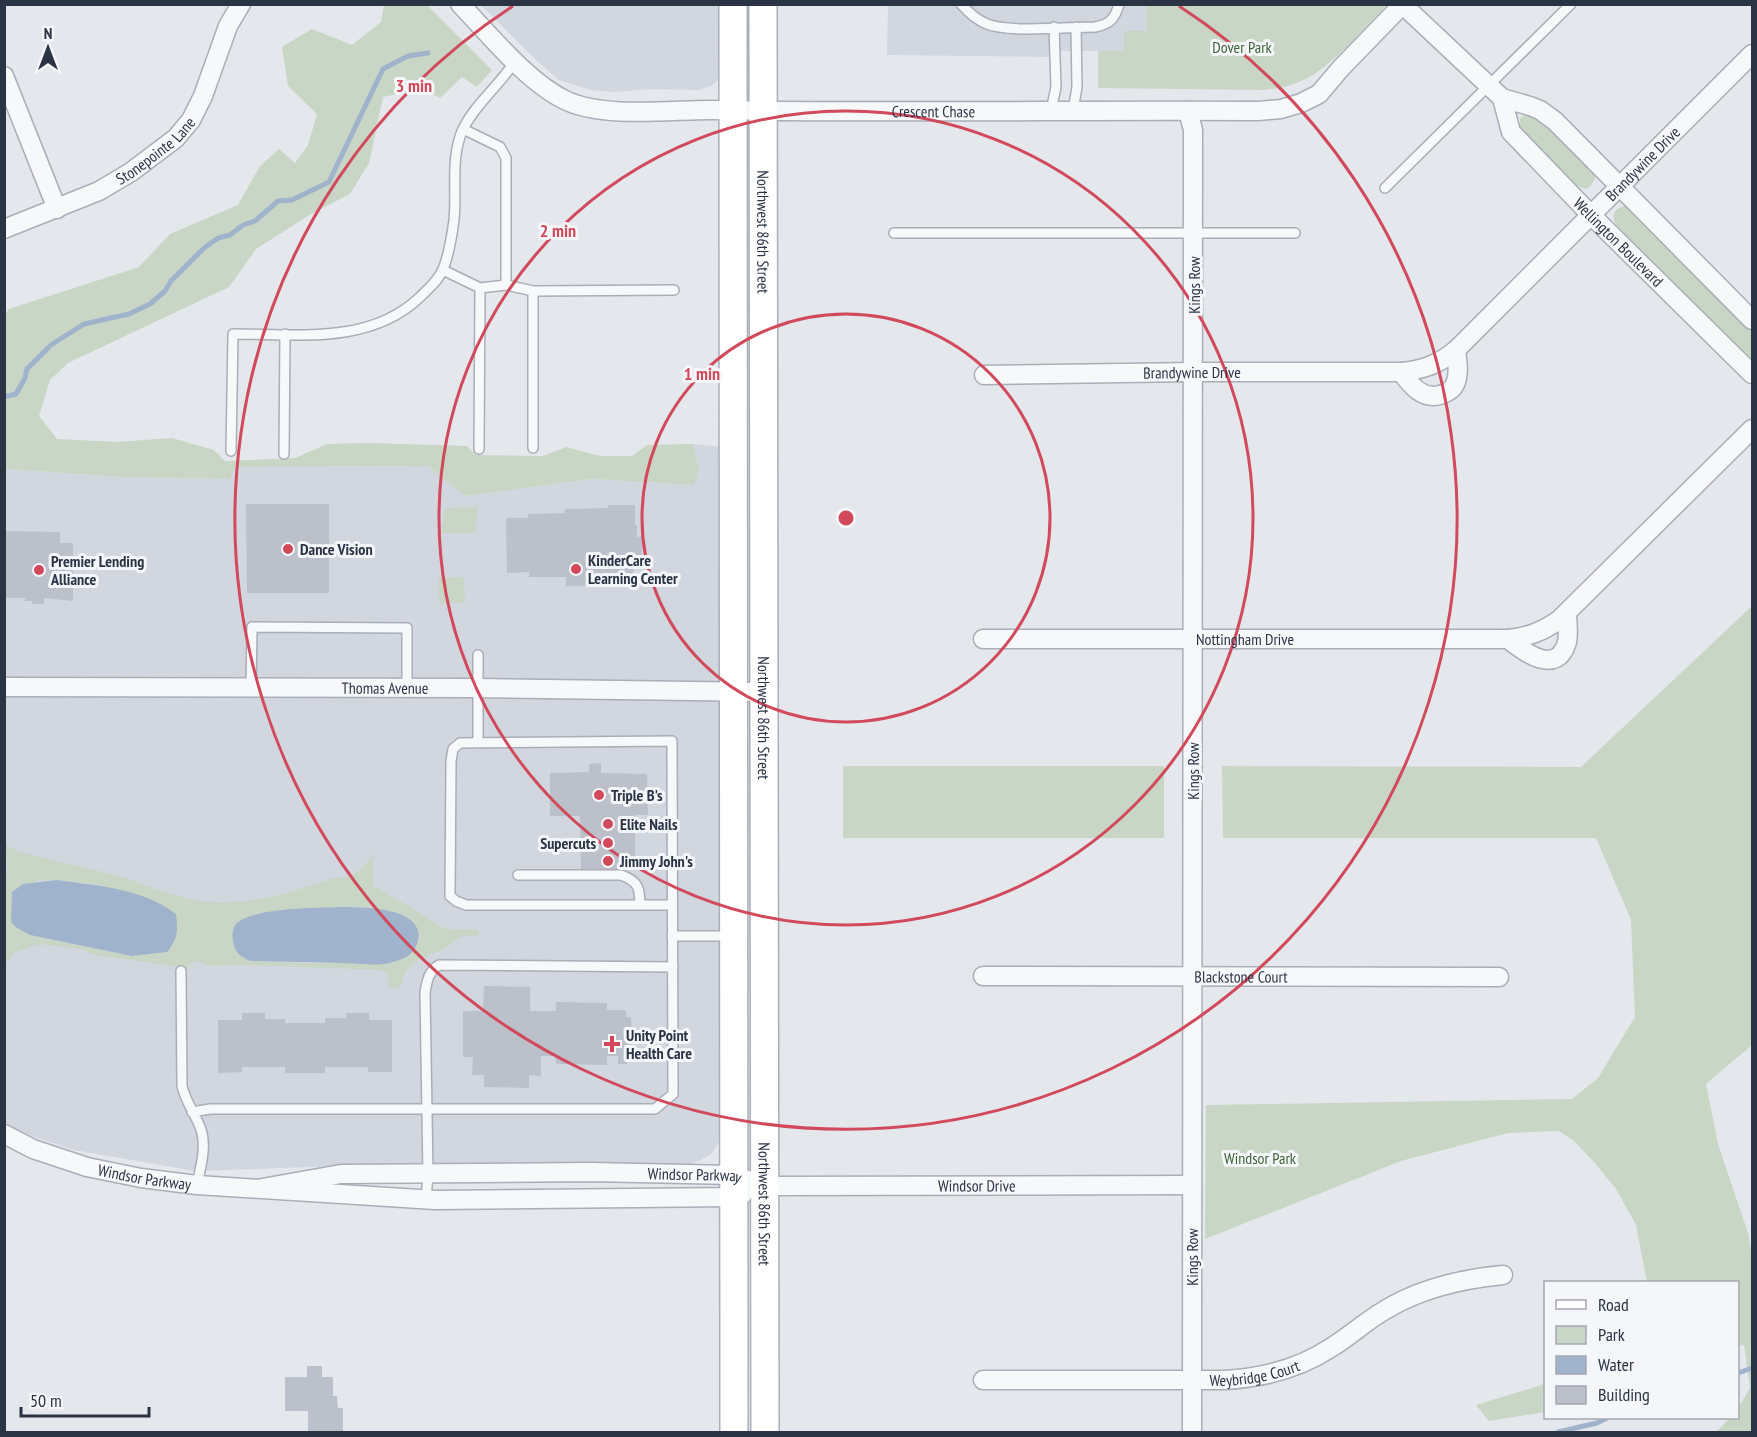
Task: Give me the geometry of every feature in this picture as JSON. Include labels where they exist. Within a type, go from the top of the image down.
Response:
[{"type":"main road","name":"Northwest 86th Street","points":[[733,4],[734,1432]]},
{"type":"main road","name":"Northwest 86th Street","points":[[763,4],[765,1432]]},
{"type":"street","name":"Stonepointe Lane","points":[[4,229],[99,191],[131,172],[177,138],[191,120],[203,96],[228,26],[241,4]]},
{"type":"street","name":"Crescent Chase","points":[[460,4],[515,61],[547,90],[568,101],[589,108],[613,110],[732,111],[1258,111],[1281,109],[1319,94],[1341,68],[1403,5]]},
{"type":"street","points":[[1403,5],[1496,92],[1540,110],[1554,121],[1752,320]]},
{"type":"street","name":"Brandywine Drive","points":[[984,375],[1401,372],[1434,365],[1456,350],[1752,54]]},
{"type":"street","points":[[4,76],[57,209]]},
{"type":"street","name":"Wellington Boulevard","points":[[1496,92],[1511,132],[1591,215],[1752,374]]},
{"type":"street","name":"Kings Row","points":[[1188,111],[1193,130],[1194,232],[1192,1432]]},
{"type":"street","points":[[1401,372],[1412,387],[1422,394],[1436,396],[1446,393],[1455,386],[1458,373],[1456,350]]},
{"type":"street","name":"Nottingham Drive","points":[[983,639],[1508,639],[1526,637],[1544,631],[1567,613],[1752,429]]},
{"type":"street","points":[[1508,639],[1538,660],[1556,657],[1562,652],[1567,642],[1567,613]]},
{"type":"street","name":"Thomas Avenue","points":[[4,687],[407,687],[765,692]]},
{"type":"street","name":"Blackstone Court","points":[[983,976],[1499,977]]},
{"type":"street","name":"Windsor Parkway","points":[[4,1134],[33,1149],[87,1167],[141,1178],[197,1185],[426,1200],[764,1186]]},
{"type":"street","name":"Windsor Parkway","points":[[4,1146],[33,1149]]},
{"type":"street","name":"Windsor Parkway","points":[[261,1188],[341,1174],[591,1172],[734,1186]]},
{"type":"street","name":"Windsor Drive","points":[[764,1186],[1192,1185]]},
{"type":"street","name":"Weybridge Court","points":[[983,1380],[1250,1379],[1278,1373],[1305,1363],[1386,1309],[1414,1295],[1474,1278],[1503,1275]]},
{"type":"lane","points":[[961,4],[969,13],[986,24],[998,27],[1095,27],[1107,24],[1115,17],[1119,4]]},
{"type":"lane","points":[[1385,188],[1496,92],[1571,4]]},
{"type":"lane","points":[[1051,111],[1056,87],[1054,27]]},
{"type":"lane","points":[[1073,111],[1077,87],[1076,27]]},
{"type":"lane","points":[[231,451],[233,333],[331,334],[360,330],[389,319],[411,306],[443,270],[454,220],[457,146],[463,129],[478,105],[506,76],[515,61]]},
{"type":"lane","points":[[463,129],[500,147],[506,158],[506,285]]},
{"type":"lane","points":[[894,233],[1295,233]]},
{"type":"lane","points":[[443,270],[480,288],[506,285],[533,291],[674,290]]},
{"type":"lane","points":[[479,449],[480,288]]},
{"type":"lane","points":[[533,291],[533,448]]},
{"type":"lane","points":[[284,454],[285,334]]},
{"type":"lane","points":[[251,687],[252,627],[407,628],[407,687]]},
{"type":"lane","points":[[478,655],[478,742]]},
{"type":"lane","points":[[192,1112],[210,1109],[655,1109],[673,1094],[672,741],[460,743],[453,749],[452,755],[450,896],[456,902],[466,905],[672,905]]},
{"type":"lane","points":[[518,875],[621,875],[637,884],[640,891],[640,905]]},
{"type":"lane","points":[[672,936],[733,936]]},
{"type":"lane","points":[[426,1200],[428,1174],[425,993],[427,979],[432,969],[439,965],[673,967]]},
{"type":"lane","points":[[181,971],[182,1086],[184,1098],[203,1135],[203,1151],[197,1185]]},
{"type":"shaded area","points":[[481,5],[725,5],[721,78],[711,86],[698,90],[653,89],[614,92],[591,90],[559,80]]},
{"type":"shaded area","points":[[888,5],[1147,5],[1147,31],[1124,51],[1051,51],[1050,57],[887,55]]},
{"type":"shaded area","points":[[693,444],[722,447],[722,1138],[712,1153],[689,1164],[399,1164],[195,1171],[74,1150],[5,1127],[5,469],[121,477],[230,479],[236,467],[428,466],[465,496],[592,479],[693,485],[699,469]]},
{"type":"green space","name":"Dover Park","points":[[1147,4],[1387,5],[1334,59],[1310,76],[1291,85],[1263,90],[1098,88],[1098,51],[1124,51],[1124,31],[1147,31]]},
{"type":"green space","points":[[384,5],[427,5],[492,70],[477,87],[462,77],[440,98],[422,89],[383,97],[369,163],[350,194],[311,214],[256,249],[229,287],[68,363],[50,380],[39,416],[57,439],[116,442],[172,438],[214,450],[225,461],[295,458],[327,444],[467,446],[476,455],[543,456],[566,447],[600,456],[632,456],[647,445],[693,444],[699,469],[694,485],[592,479],[465,496],[428,466],[236,467],[230,479],[121,477],[5,469],[4,315],[9,309],[139,267],[170,234],[238,205],[260,166],[279,149],[295,163],[308,145],[317,114],[288,86],[282,47],[312,29],[352,45],[381,22]]},
{"type":"green space","points":[[1526,113],[1535,113],[1595,173],[1590,187],[1585,189],[1575,185],[1522,132],[1520,119]]},
{"type":"green space","points":[[1625,206],[1633,209],[1752,329],[1752,362],[1616,225],[1614,213]]},
{"type":"green space","points":[[478,507],[475,533],[441,533],[445,508]]},
{"type":"green space","points":[[464,577],[465,603],[439,603],[438,578]]},
{"type":"green space","name":"Windsor Park","points":[[1752,606],[1752,1045],[1706,1084],[1718,1144],[1748,1233],[1752,1255],[1752,1432],[1716,1432],[1729,1419],[1739,1419],[1739,1406],[1750,1388],[1744,1345],[1739,1346],[1739,1281],[1647,1281],[1636,1225],[1616,1189],[1573,1140],[1559,1131],[1508,1133],[1401,1161],[1205,1239],[1206,1105],[1572,1099],[1598,1078],[1635,1017],[1631,920],[1596,838],[1223,838],[1222,766],[1581,767]]},
{"type":"green space","points":[[843,766],[1164,766],[1164,838],[843,838]]},
{"type":"green space","points":[[5,844],[17,851],[111,874],[190,899],[223,903],[256,900],[350,876],[361,870],[373,853],[373,887],[377,887],[442,927],[453,930],[475,929],[479,931],[479,935],[460,937],[449,946],[416,961],[405,972],[402,983],[397,989],[390,987],[387,973],[383,970],[210,966],[198,961],[187,968],[95,955],[81,949],[38,944],[14,953],[5,964],[4,880],[7,867]],"holes":[[[57,880],[100,885],[132,956],[30,935],[11,922],[36,881]],[[366,907],[411,955],[392,963],[250,961],[301,909]]]},
{"type":"green space","points":[[1544,1384],[1544,1412],[1489,1421],[1476,1405]]},
{"type":"water","points":[[57,880],[119,889],[163,905],[176,914],[177,930],[173,943],[167,952],[132,956],[30,935],[17,928],[11,922],[12,892],[23,884]]},
{"type":"water","points":[[338,907],[376,909],[403,916],[413,922],[418,932],[416,948],[401,960],[374,965],[250,961],[236,951],[232,936],[233,929],[245,918],[285,910]]},
{"type":"building","name":"Dance Vision","points":[[246,504],[329,504],[329,593],[247,593]]},
{"type":"building","points":[[608,505],[635,505],[635,525],[637,525],[637,537],[642,536],[642,555],[637,555],[637,567],[633,567],[634,585],[566,586],[566,577],[529,577],[529,572],[507,573],[506,518],[528,518],[528,514],[565,513],[565,509],[608,508]]},
{"type":"building","name":"Premier Lending Alliance","points":[[4,531],[60,532],[60,543],[73,543],[73,601],[44,598],[44,604],[32,604],[32,601],[25,601],[25,598],[4,598]]},
{"type":"building","points":[[601,763],[601,773],[647,774],[648,815],[635,815],[635,870],[581,871],[580,816],[550,816],[550,773],[589,772],[589,764]]},
{"type":"building","points":[[484,986],[530,987],[530,1011],[556,1011],[556,1002],[607,1003],[607,1010],[626,1010],[626,1017],[631,1017],[632,1034],[631,1051],[627,1051],[627,1064],[618,1064],[618,1056],[607,1056],[607,1065],[556,1064],[556,1056],[541,1056],[541,1076],[529,1075],[529,1088],[484,1087],[484,1075],[472,1075],[473,1057],[463,1057],[463,1011],[483,1011]]},
{"type":"building","points":[[242,1013],[265,1013],[265,1019],[285,1019],[285,1023],[325,1023],[325,1018],[346,1018],[346,1013],[369,1013],[369,1020],[392,1020],[392,1072],[368,1072],[368,1067],[325,1067],[325,1073],[285,1073],[285,1067],[242,1067],[242,1072],[218,1073],[218,1020],[242,1020]]},
{"type":"building","points":[[307,1366],[322,1366],[322,1377],[333,1377],[333,1396],[337,1396],[338,1408],[343,1408],[343,1431],[308,1432],[308,1411],[285,1411],[285,1377],[307,1377]]},
{"type":"waterway","points":[[4,397],[16,394],[27,369],[51,345],[84,324],[129,314],[150,304],[204,248],[218,238],[230,235],[243,225],[255,221],[278,201],[292,200],[329,182],[383,69],[408,56],[428,53]]},
{"type":"waterway","points":[[1739,1373],[1752,1368]]},
{"type":"waterway","points":[[1558,1432],[1605,1419]]},
{"type":"place","name":"Dance Vision","points":[[288,549]]},
{"type":"place","name":"KinderCare Learning Center","points":[[576,569]]},
{"type":"place","name":"Premier Lending Alliance","points":[[39,570]]},
{"type":"place","name":"Triple B's","points":[[599,795]]},
{"type":"place","name":"Elite Nails","points":[[608,824]]},
{"type":"place","name":"Supercuts","points":[[608,843]]},
{"type":"place","name":"Jimmy John's","points":[[608,861]]},
{"type":"place","name":"Unity Point Health Care","points":[[612,1044]]}]
